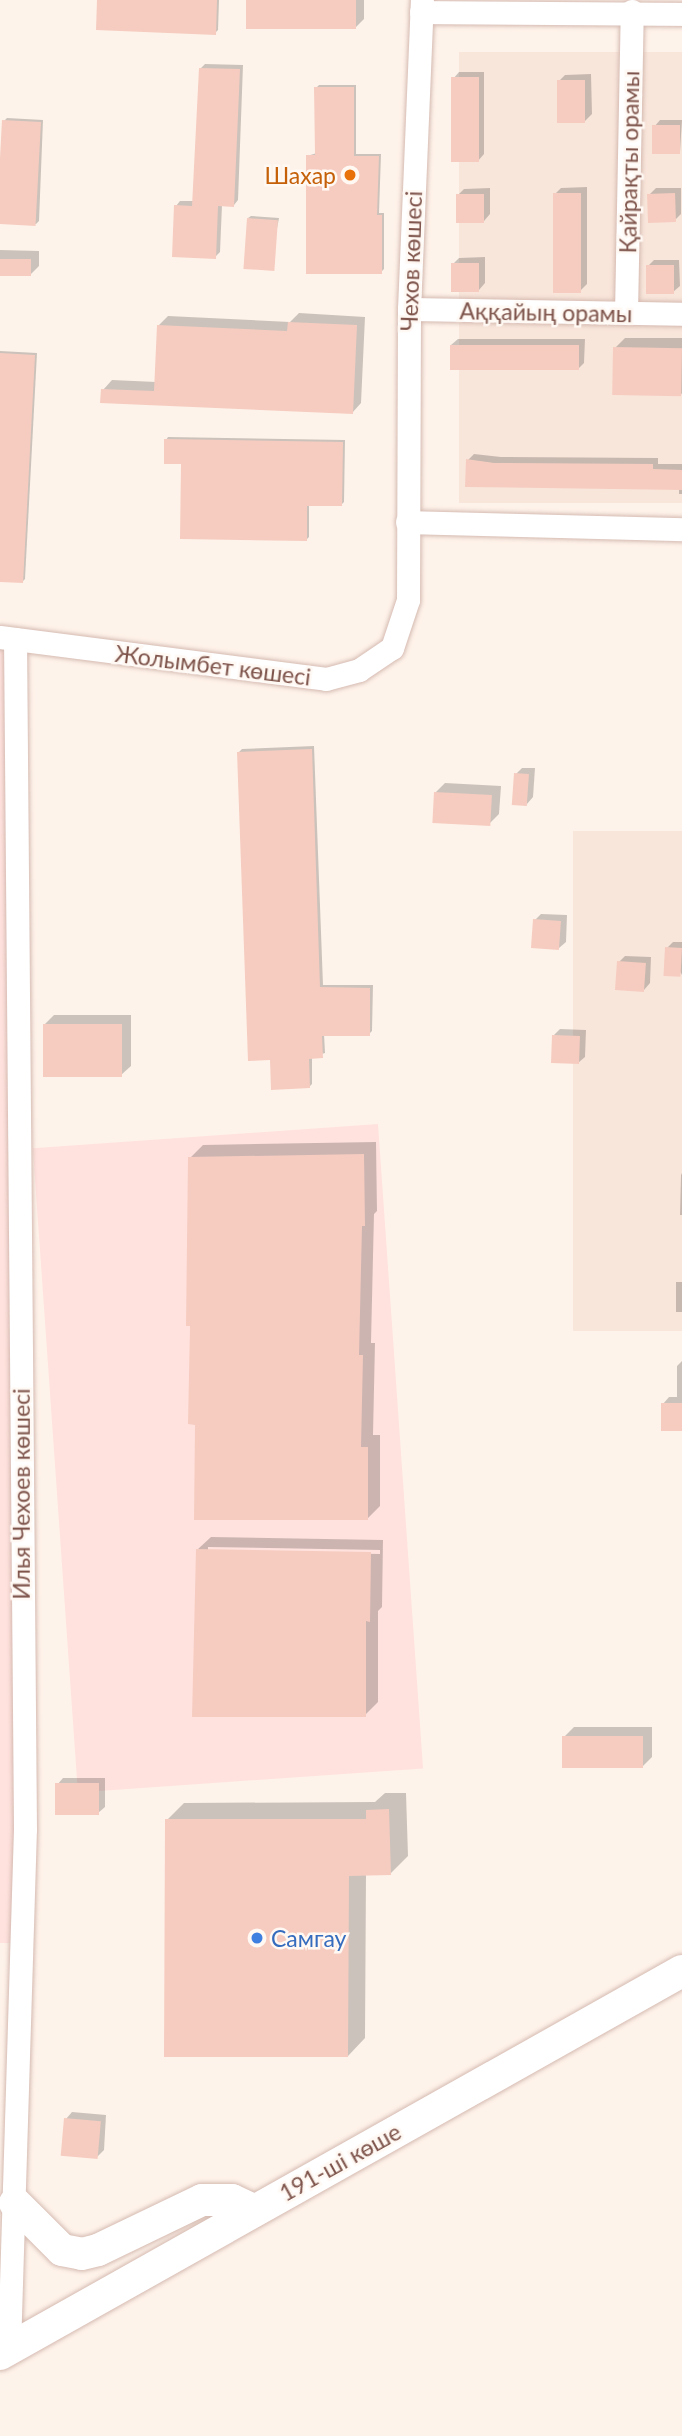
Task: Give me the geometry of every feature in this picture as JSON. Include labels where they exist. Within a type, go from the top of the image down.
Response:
[{"type":"main road","name":"191-ші көше","points":[[5,2352],[253,2210],[682,1971]]},
{"type":"main road","points":[[15,2203],[62,2250],[82,2254],[98,2250],[202,2200],[232,2200],[253,2210]]},
{"type":"street","points":[[421,6],[682,13]]},
{"type":"street","name":"Чехов көшесі","points":[[407,522],[409,309],[421,6]]},
{"type":"street","name":"Қайрақты орамы","points":[[626,313],[632,11]]},
{"type":"street","name":"Аққайың орамы","points":[[409,309],[682,314]]},
{"type":"street","points":[[407,522],[682,529]]},
{"type":"street","name":"Жолымбет көшесі","points":[[8,638],[326,679],[359,670],[392,649],[402,625],[408,600],[407,522]]},
{"type":"street","name":"Илья Чехоев көшесі","points":[[5,2352],[15,2203],[25,1842],[8,638]]},
{"type":"shaded area","points":[[459,52],[682,52],[682,503],[459,503]]},
{"type":"shaded area","points":[[27,641],[24,1740],[28,1943],[0,1943],[0,642]]},
{"type":"shaded area","points":[[573,831],[682,831],[682,1331],[573,1331]]},
{"type":"shaded area","points":[[378,1124],[423,1768],[78,1793],[33,1148]]},
{"type":"building","points":[[97,0],[217,0],[216,35],[96,30]]},
{"type":"building","points":[[246,0],[356,0],[356,29],[246,29]]},
{"type":"building","points":[[199,68],[240,69],[234,207],[218,206],[216,259],[172,257],[174,205],[192,206]]},
{"type":"building","points":[[451,77],[479,77],[479,162],[451,162]]},
{"type":"building","points":[[557,80],[585,80],[585,123],[557,123]]},
{"type":"building","points":[[314,87],[354,87],[354,156],[379,156],[377,215],[382,215],[382,274],[306,274],[306,155],[315,155]]},
{"type":"building","points":[[2,120],[41,122],[36,226],[0,224]]},
{"type":"building","points":[[652,125],[680,125],[680,154],[652,154]]},
{"type":"building","points":[[553,193],[581,193],[581,293],[553,293]]},
{"type":"building","points":[[675,193],[676,222],[648,223],[647,194]]},
{"type":"building","points":[[456,194],[484,194],[484,223],[456,223]]},
{"type":"building","points":[[247,218],[278,220],[274,271],[243,269]]},
{"type":"building","points":[[0,259],[31,259],[31,276],[0,276]]},
{"type":"building","points":[[451,263],[479,263],[479,292],[451,292]]},
{"type":"building","points":[[646,265],[674,265],[674,294],[646,294]]},
{"type":"building","points":[[288,322],[357,325],[353,414],[100,403],[101,389],[154,391],[157,325],[287,331]]},
{"type":"building","points":[[450,345],[579,345],[579,370],[450,370]]},
{"type":"building","points":[[613,347],[682,348],[681,396],[612,395]]},
{"type":"building","points":[[0,353],[35,355],[23,583],[0,582]]},
{"type":"building","points":[[164,439],[343,442],[342,506],[307,506],[307,541],[180,539],[181,464],[164,464]]},
{"type":"building","points":[[466,459],[494,463],[653,464],[653,469],[682,470],[682,490],[465,487]]},
{"type":"building","points":[[312,749],[320,987],[370,988],[370,1036],[322,1036],[323,1058],[309,1059],[310,1088],[271,1090],[270,1060],[248,1061],[237,752]]},
{"type":"building","points":[[514,773],[529,774],[527,806],[512,805]]},
{"type":"building","points":[[434,792],[492,795],[490,826],[432,823]]},
{"type":"building","points":[[533,919],[561,921],[559,950],[531,948]]},
{"type":"building","points":[[665,947],[682,948],[680,977],[663,976]]},
{"type":"building","points":[[617,961],[646,963],[644,992],[615,990]]},
{"type":"building","points":[[43,1024],[122,1024],[122,1077],[43,1077]]},
{"type":"building","points":[[552,1035],[580,1036],[579,1064],[551,1063]]},
{"type":"building","points":[[364,1154],[365,1226],[362,1226],[359,1355],[363,1355],[361,1447],[368,1447],[368,1520],[194,1520],[195,1425],[188,1424],[190,1326],[186,1326],[188,1157]]},
{"type":"building","points":[[661,1403],[682,1403],[682,1431],[661,1431]]},
{"type":"building","points":[[196,1549],[371,1552],[370,1622],[366,1621],[366,1717],[192,1717]]},
{"type":"building","points":[[562,1736],[643,1736],[643,1768],[562,1768]]},
{"type":"building","points":[[55,1783],[99,1783],[99,1815],[55,1815]]},
{"type":"building","name":"Самгау","points":[[389,1809],[391,1875],[349,1876],[348,2057],[164,2057],[165,1819],[366,1819],[366,1810]]},
{"type":"building","points":[[64,2118],[101,2121],[98,2159],[61,2156]]},
{"type":"place","name":"Шахар","points":[[350,175]]},
{"type":"place","name":"Самгау","points":[[257,1938]]}]
